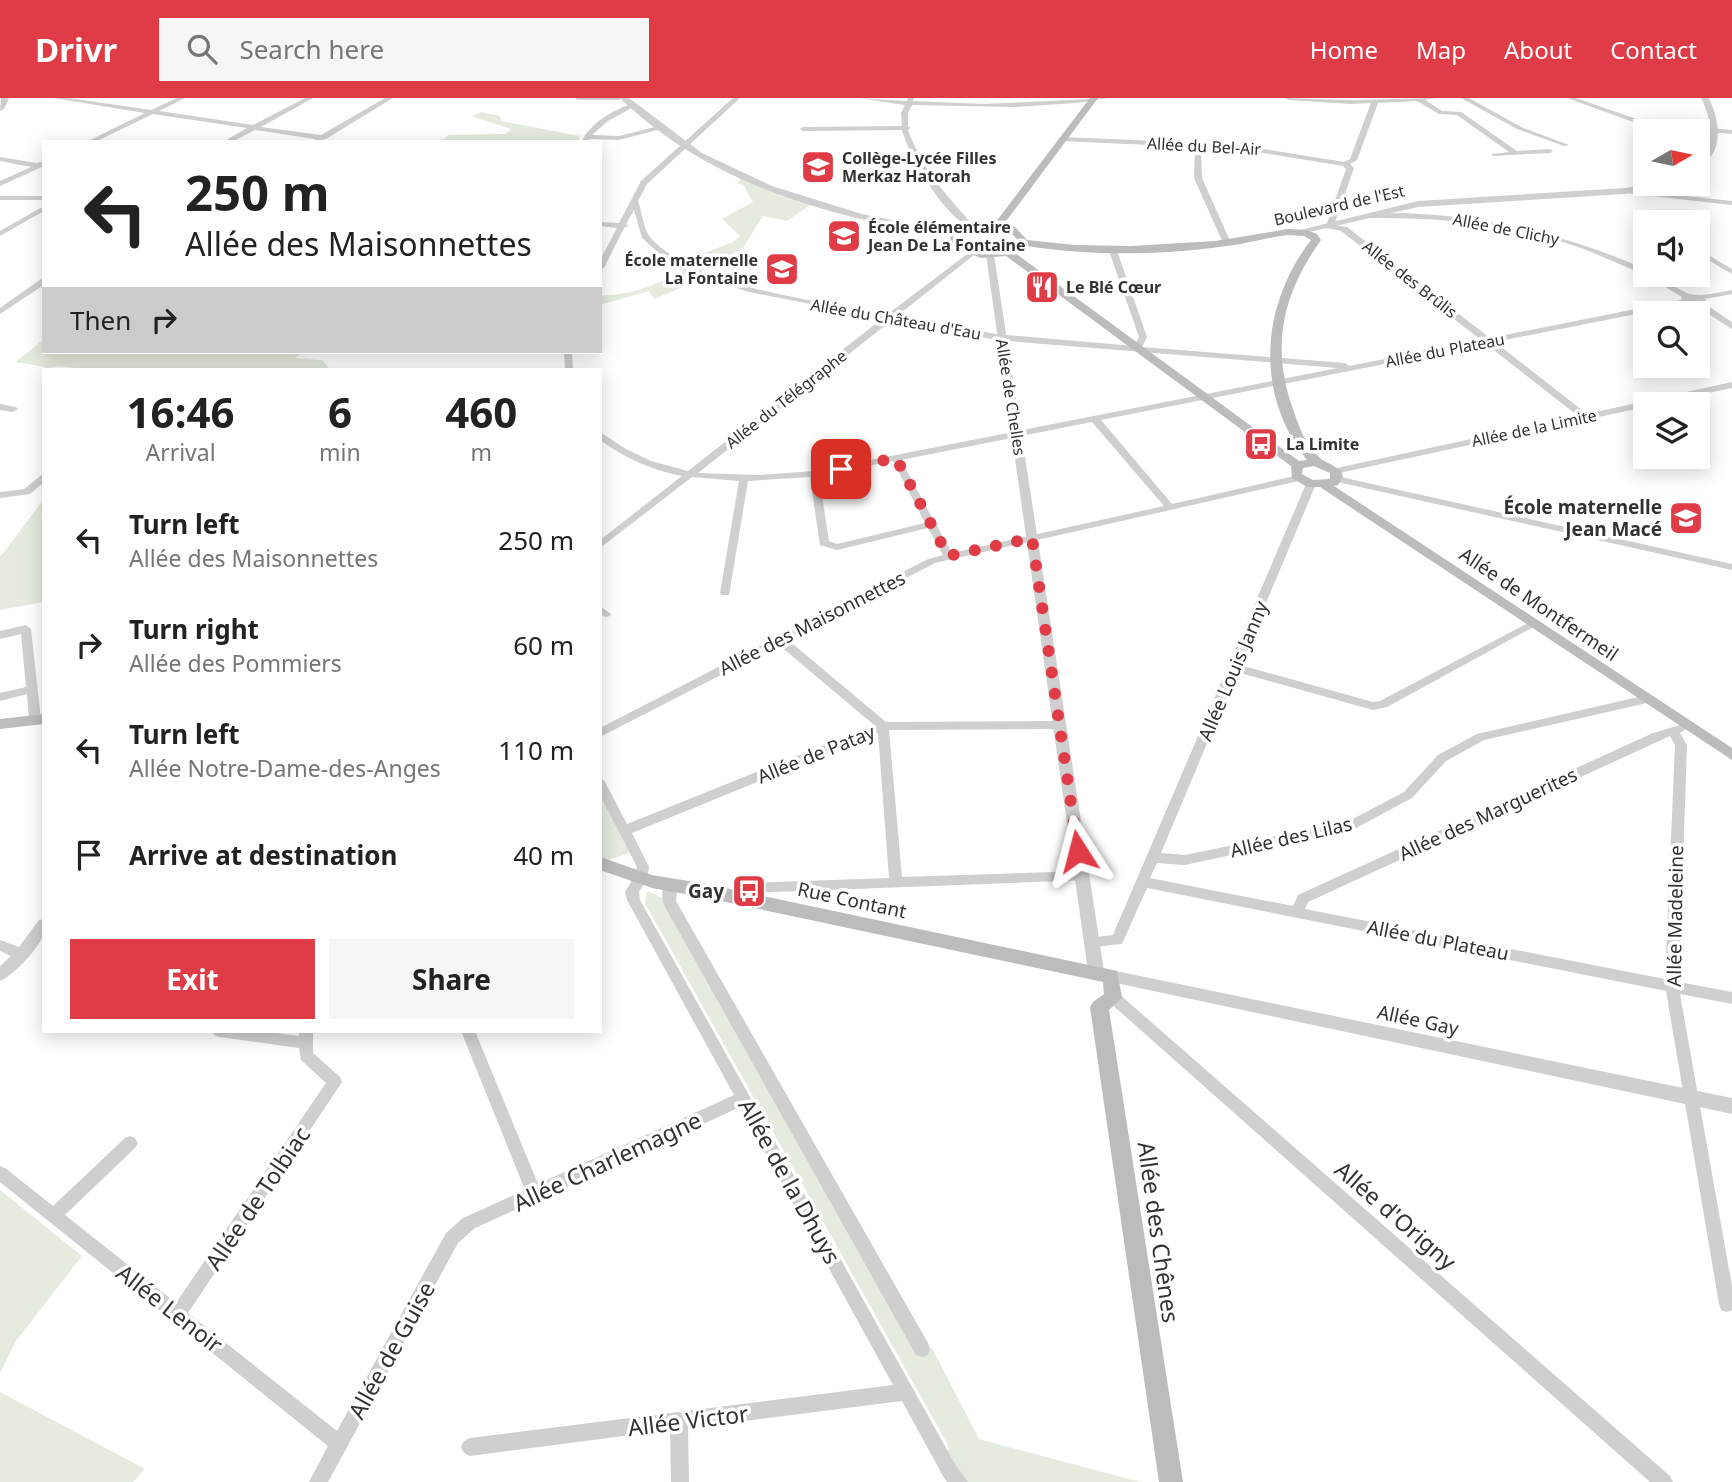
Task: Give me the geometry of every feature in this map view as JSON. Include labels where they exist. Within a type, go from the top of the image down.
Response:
[{"type":"main road","points":[[998,225],[1089,99]]},
{"type":"main road","points":[[998,225],[1018,232],[1023,242],[1008,253],[990,256],[971,253],[957,245],[957,234],[970,226],[998,225]]},
{"type":"main road","points":[[1296,232],[1310,233],[1316,240],[1297,267],[1281,307],[1274,341],[1275,360],[1277,383],[1297,433],[1308,455],[1316,462],[1317,477]]},
{"type":"main road","name":"Boulevard de l'Est","points":[[1023,242],[1112,248],[1227,243],[1296,232]]},
{"type":"main road","name":"Allée de Montfermeil","points":[[1008,253],[1317,477],[1647,699],[1680,729],[1732,755]]},
{"type":"main road","points":[[1316,462],[1317,477]]},
{"type":"main road","points":[[0,724],[39,717]]},
{"type":"main road","name":"Rue Contant","points":[[602,864],[640,879],[670,886],[707,891],[1104,974]]},
{"type":"main road","points":[[1104,974],[1113,997]]},
{"type":"main road","name":"Allée des Chênes","points":[[1113,997],[1099,1007],[1171,1482]]},
{"type":"street","points":[[0,109],[5,98]]},
{"type":"street","points":[[56,98],[324,138]]},
{"type":"street","points":[[93,140],[182,98]]},
{"type":"street","points":[[230,140],[310,98]]},
{"type":"street","points":[[320,140],[390,98]]},
{"type":"street","points":[[578,98],[619,98]]},
{"type":"street","points":[[624,98],[685,144],[728,170],[783,193],[890,222],[957,234]]},
{"type":"street","points":[[603,257],[624,226],[654,171],[737,98]]},
{"type":"street","points":[[861,98],[1004,108],[1107,98]]},
{"type":"street","points":[[1288,98],[1434,98]]},
{"type":"street","points":[[1464,98],[1519,128],[1566,145]]},
{"type":"street","points":[[1570,98],[1620,118],[1644,124],[1732,131]]},
{"type":"street","points":[[1705,98],[1718,131],[1710,153]]},
{"type":"street","points":[[1316,240],[1330,226],[1350,168],[1345,164],[1353,160],[1375,100]]},
{"type":"street","points":[[1420,100],[1441,113],[1458,113],[1514,152]]},
{"type":"street","points":[[909,101],[907,128],[914,155],[929,183],[970,226]]},
{"type":"street","points":[[585,139],[603,122],[633,104]]},
{"type":"street","points":[[585,139],[619,138],[663,127]]},
{"type":"street","points":[[803,129],[907,128]]},
{"type":"street","name":"Allée du Bel-Air","points":[[1061,139],[1198,144],[1277,151],[1345,164]]},
{"type":"street","points":[[1198,144],[1198,178],[1227,243]]},
{"type":"street","points":[[1494,155],[1550,150]]},
{"type":"street","points":[[0,159],[42,165]]},
{"type":"street","points":[[0,184],[42,165]]},
{"type":"street","name":"Boulevard de l'Est","points":[[1296,232],[1436,202],[1633,189]]},
{"type":"street","points":[[1625,191],[1732,203]]},
{"type":"street","points":[[0,198],[42,198]]},
{"type":"street","name":"Allée du Château d'Eau","points":[[635,202],[645,236],[666,255],[692,271],[753,291],[1002,337],[1275,360],[1328,368]]},
{"type":"street","points":[[0,234],[42,209]]},
{"type":"street","name":"Allée de Clichy","points":[[1361,216],[1431,216],[1524,229],[1596,251],[1633,268]]},
{"type":"street","points":[[602,224],[624,226]]},
{"type":"street","name":"Allée des Brûlis","points":[[1330,226],[1344,229],[1363,243],[1585,417]]},
{"type":"street","points":[[1112,248],[1143,337],[1136,348]]},
{"type":"street","name":"Allée du Télégraphe","points":[[602,543],[971,253]]},
{"type":"street","name":"Allée de Chelles","points":[[990,256],[1032,538]]},
{"type":"street","points":[[1710,258],[1732,272]]},
{"type":"street","points":[[0,312],[42,282]]},
{"type":"street","name":"Allée de Clichy","points":[[1667,287],[1686,299]]},
{"type":"street","points":[[1686,299],[1699,301],[1732,292]]},
{"type":"street","name":"Allée du Plateau","points":[[1205,397],[1277,383],[1328,368],[1365,366],[1686,299]]},
{"type":"street","points":[[1710,309],[1732,326]]},
{"type":"street","name":"Allée de la Limite","points":[[1032,538],[1732,385]]},
{"type":"street","points":[[602,436],[623,452],[690,474],[744,480],[814,474],[1205,397]]},
{"type":"street","points":[[0,407],[13,409]]},
{"type":"street","points":[[1095,419],[1170,507]]},
{"type":"street","points":[[896,458],[948,556]]},
{"type":"street","points":[[814,474],[824,542],[838,547],[933,524]]},
{"type":"street","points":[[1317,477],[1732,567]]},
{"type":"street","name":"Allée Louis Janny","points":[[1092,942],[1117,940],[1155,858],[1317,477]]},
{"type":"street","points":[[2,495],[27,492],[42,478]]},
{"type":"street","points":[[725,593],[744,480]]},
{"type":"street","points":[[1032,538],[1092,942],[1104,974]]},
{"type":"street","name":"Allée des Maisonnettes","points":[[602,732],[932,561],[1032,538]]},
{"type":"street","points":[[1234,667],[1373,706],[1383,704],[1534,624]]},
{"type":"street","points":[[0,635],[26,629],[32,689],[39,717]]},
{"type":"street","points":[[779,639],[883,726],[896,881]]},
{"type":"street","points":[[0,697],[32,689]]},
{"type":"street","name":"Allée des Lilas","points":[[1155,858],[1185,860],[1352,825],[1408,795],[1432,773],[1442,758],[1481,737],[1647,699]]},
{"type":"street","name":"Allée de Patay","points":[[624,831],[883,726],[1059,725]]},
{"type":"street","name":"Allée des Marguerites","points":[[1297,912],[1303,899],[1657,736],[1680,729]]},
{"type":"street","name":"Allée Madeleine","points":[[1680,729],[1672,986],[1727,1304]]},
{"type":"street","name":"Allée de la Dhuys","points":[[602,786],[618,812],[624,831],[643,867],[632,897],[949,1471],[959,1482]]},
{"type":"street","points":[[751,888],[1082,876]]},
{"type":"street","name":"Allée du Plateau","points":[[1144,882],[1732,998]]},
{"type":"street","points":[[670,886],[669,901],[922,1349]]},
{"type":"street","points":[[0,975],[22,954],[42,927]]},
{"type":"street","points":[[0,946],[22,954]]},
{"type":"street","name":"Allée Gay","points":[[1104,974],[1732,1106]]},
{"type":"street","name":"Allée d'Origny","points":[[1113,997],[1664,1482]]},
{"type":"street","points":[[248,1033],[305,1037]]},
{"type":"street","points":[[469,1033],[535,1195]]},
{"type":"street","name":"Allée de Tolbiac","points":[[178,1314],[335,1082],[306,1056],[305,1037]]},
{"type":"street","name":"Allée Charlemagne","points":[[469,1223],[744,1098]]},
{"type":"street","points":[[54,1215],[130,1143]]},
{"type":"street","name":"Allée Lenoir","points":[[0,1173],[339,1444]]},
{"type":"street","name":"Allée de Guise","points":[[318,1482],[452,1238],[469,1223]]},
{"type":"street","name":"Allée Victor","points":[[470,1447],[906,1392]]},
{"type":"street","points":[[679,1421],[680,1482]]},
{"type":"shaded area","points":[[481,112],[500,116],[501,121],[579,136],[579,140],[442,140],[449,135],[506,134],[511,129],[471,116]]},
{"type":"shaded area","points":[[741,177],[783,193],[778,195],[810,205],[787,221],[763,216],[743,248],[701,271],[684,261],[733,242],[740,236],[722,219],[753,202],[744,186],[738,183]]},
{"type":"shaded area","points":[[687,269],[707,277],[654,299],[649,291],[602,304],[602,295],[622,294]]},
{"type":"shaded area","points":[[42,341],[42,354],[300,354],[295,358],[322,360],[329,368],[44,368],[16,362]]},
{"type":"shaded area","points":[[42,502],[42,602],[0,610],[0,557]]},
{"type":"shaded area","points":[[602,787],[635,851],[602,862]]},
{"type":"shaded area","points":[[647,891],[669,901],[922,1349],[932,1348],[979,1439],[1140,1482],[959,1482],[949,1470],[948,1445],[645,903]]},
{"type":"shaded area","points":[[0,1190],[82,1256],[16,1341],[0,1373]]},
{"type":"shaded area","points":[[0,1392],[145,1469],[133,1482],[0,1482]]},
{"type":"place","name":"Collège-Lycée Filles Merkaz Hatorah","points":[[818,167]]},
{"type":"place","name":"École élémentaire Jean De La Fontaine","points":[[844,236]]},
{"type":"place","name":"École maternelle La Fontaine","points":[[782,269]]},
{"type":"place","name":"Le Blé Cœur","points":[[1042,287]]},
{"type":"place","name":"La Limite","points":[[1261,444]]},
{"type":"place","name":"École maternelle Jean Macé","points":[[1686,518]]},
{"type":"place","name":"Gay","points":[[749,891]]},
{"type":"route","points":[[841,469],[896,458],[948,556],[1032,538],[1078,851]]}]
